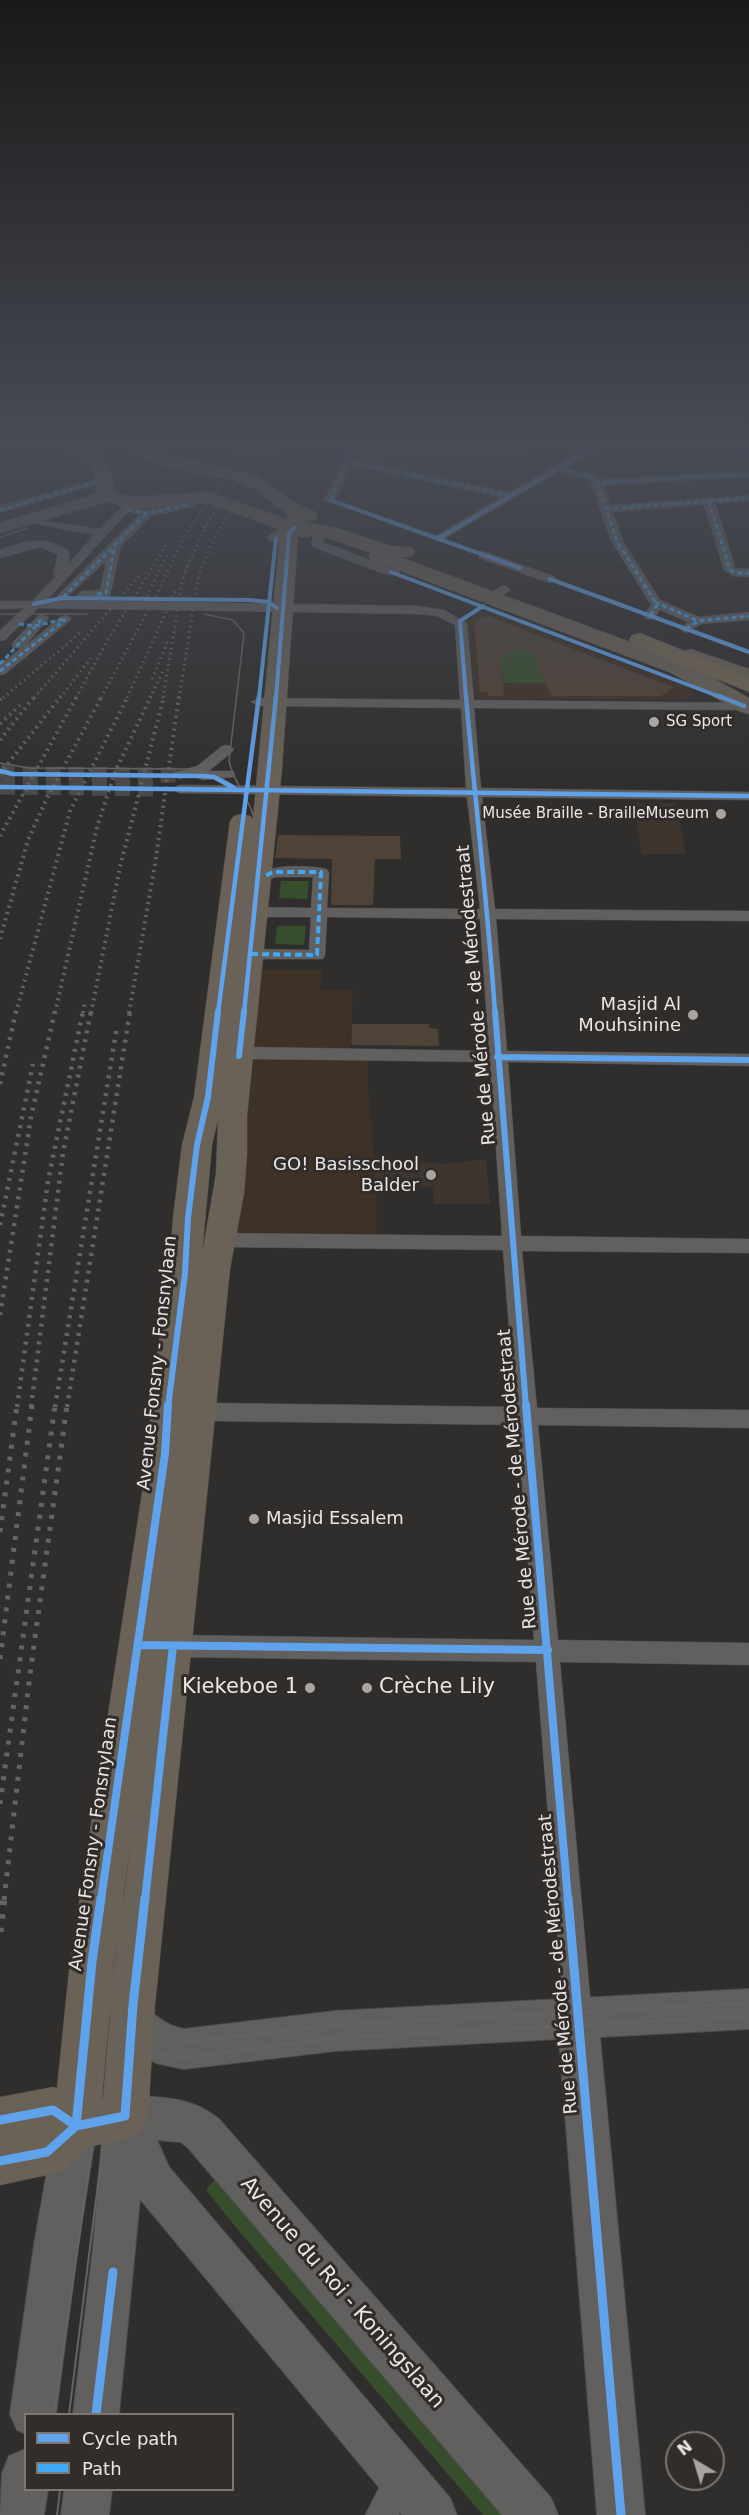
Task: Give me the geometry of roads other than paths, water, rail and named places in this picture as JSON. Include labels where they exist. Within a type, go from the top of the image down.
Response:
[{"type":"highway","points":[[640,640],[748,698]]},
{"type":"highway","points":[[677,667],[748,698]]},
{"type":"main road","points":[[273,606],[275,562]]},
{"type":"main road","points":[[273,606],[283,562]]},
{"type":"main road","points":[[416,562],[497,593],[677,667]]},
{"type":"main road","points":[[497,593],[683,652],[749,676]]},
{"type":"main road","name":"Avenue Fonsny - Fonsnylaan","points":[[33,2413],[56,2245],[76,2126],[92,1962],[165,1454],[193,1176],[210,1073],[245,786],[266,702],[273,606]]},
{"type":"main road","name":"Avenue Fonsny - Fonsnylaan","points":[[96,2413],[115,2248],[132,2020],[214,1269],[229,1188],[234,1140],[232,1116],[255,912],[245,786]]},
{"type":"main road","points":[[132,2020],[140,2030],[159,2044],[184,2049],[335,2031],[749,2010]]},
{"type":"main road","name":"Rue de Mérode - de Mérodestraat","points":[[578,2018],[621,2515]]},
{"type":"main road","points":[[0,2120],[52,2110],[76,2126],[47,2152],[0,2161]]},
{"type":"main road","points":[[125,2116],[154,2182],[391,2497],[433,2515]]},
{"type":"main road","name":"Avenue du Roi - Koningslaan","points":[[76,2126],[125,2116],[175,2119],[189,2122],[211,2140],[534,2515]]},
{"type":"main road","points":[[20,2515],[24,2487]]},
{"type":"main road","points":[[85,2515],[88,2491]]},
{"type":"street","points":[[61,577],[59,574],[62,562]]},
{"type":"street","points":[[0,637],[75,562]]},
{"type":"street","points":[[63,597],[98,562]]},
{"type":"street","points":[[49,594],[63,597],[106,593],[112,562]]},
{"type":"street","points":[[504,562],[550,579]]},
{"type":"street","points":[[631,562],[656,602],[671,611],[698,621],[749,616]]},
{"type":"street","points":[[728,562],[730,570],[737,573],[749,573]]},
{"type":"street","points":[[650,616],[656,607],[656,602]]},
{"type":"street","points":[[0,605],[226,603],[273,606]]},
{"type":"street","name":"Rue de Mérode - de Mérodestraat","points":[[273,606],[418,610],[440,613],[460,621],[474,793],[488,914],[512,1243],[578,2018]]},
{"type":"street","points":[[0,671],[66,619],[19,624]]},
{"type":"street","points":[[686,629],[698,621]]},
{"type":"street","points":[[0,663],[39,622]]},
{"type":"street","points":[[266,702],[468,703],[748,698]]},
{"type":"street","points":[[179,782],[200,771],[227,749]]},
{"type":"street","points":[[179,782],[202,776],[245,786]]},
{"type":"street","points":[[179,782],[474,793],[749,796]]},
{"type":"street","points":[[250,954],[317,955],[321,872],[273,872],[265,876]]},
{"type":"street","points":[[255,912],[749,916]]},
{"type":"street","points":[[210,1073],[239,1056],[255,1053],[749,1060]]},
{"type":"street","points":[[221,1240],[749,1246]]},
{"type":"street","points":[[165,1454],[188,1423],[199,1413],[213,1412],[749,1419]]},
{"type":"street","points":[[173,1646],[749,1654]]},
{"type":"tunnel","points":[[0,771],[13,774],[179,775]]},
{"type":"tunnel","points":[[0,787],[159,789]]},
{"type":"tram line","points":[[0,614],[87,614]]},
{"type":"tram line","points":[[134,1900],[256,829],[252,810],[229,761],[244,633],[233,620],[204,614]]},
{"type":"tram line","points":[[0,763],[29,768],[188,769],[215,762],[225,755],[230,746]]},
{"type":"tram line","points":[[197,770],[217,776],[238,788]]},
{"type":"tram line","points":[[122,1900],[167,1525]]},
{"type":"tram line","points":[[54,2413],[96,2121],[123,1898]]},
{"type":"tram line","points":[[69,2413],[134,1898]]},
{"type":"tram line","points":[[127,1984],[136,2006],[148,2022],[165,2034],[187,2042],[335,2025],[749,2003]]},
{"type":"tram line","points":[[120,2017],[131,2035],[142,2046],[155,2053],[181,2058],[335,2038],[749,2016]]},
{"type":"tram line","points":[[42,2515],[45,2491]]},
{"type":"tram line","points":[[57,2515],[60,2491]]},
{"type":"railway","points":[[76,698],[106,643],[156,562]]},
{"type":"railway","points":[[142,606],[163,562]]},
{"type":"railway","points":[[101,698],[172,562]]},
{"type":"railway","points":[[185,571],[189,562]]},
{"type":"railway","points":[[179,698],[198,579],[204,562]]},
{"type":"railway","points":[[163,698],[182,583],[188,565]]},
{"type":"railway","points":[[34,698],[140,575]]},
{"type":"railway","points":[[127,698],[176,590]]},
{"type":"railway","points":[[3,698],[80,633]]},
{"type":"railway","points":[[152,679],[168,641]]},
{"type":"railway","points":[[60,698],[91,658]]},
{"type":"railway","points":[[150,698],[163,671]]},
{"type":"railway","points":[[0,700],[4,696]]},
{"type":"railway","points":[[0,740],[35,696]]},
{"type":"railway","points":[[0,774],[61,696]]},
{"type":"railway","points":[[0,836],[77,696]]},
{"type":"railway","points":[[0,939],[28,840],[47,798],[102,696]]},
{"type":"railway","points":[[55,1013],[97,827],[115,772],[151,696]]},
{"type":"railway","points":[[91,1013],[120,867],[164,696]]},
{"type":"railway","points":[[129,1013],[155,864],[179,696]]},
{"type":"railway","points":[[16,1013],[70,811],[127,698]]},
{"type":"railway","points":[[0,724],[20,705]]},
{"type":"railway","points":[[83,1013],[85,1001]]},
{"type":"railway","points":[[0,1084],[16,1011]]},
{"type":"railway","points":[[0,1315],[31,1117],[55,1011]]},
{"type":"railway","points":[[17,1407],[48,1181],[83,1011]]},
{"type":"railway","points":[[31,1407],[63,1153],[91,1011]]},
{"type":"railway","points":[[67,1407],[130,1011]]},
{"type":"railway","points":[[55,1407],[117,1026]]},
{"type":"railway","points":[[0,1225],[33,1064]]},
{"type":"railway","points":[[0,1532],[17,1405]]},
{"type":"railway","points":[[0,1659],[32,1405]]},
{"type":"railway","points":[[0,1804],[55,1405]]},
{"type":"railway","points":[[4,1900],[30,1674],[67,1405]]},
{"type":"railway","points":[[0,1932],[4,1898]]},
{"type":"place","name":"SG Sport","points":[[654,722]]},
{"type":"place","name":"Musée Braille - BrailleMuseum","points":[[721,814]]},
{"type":"place","name":"Masjid Al Mouhsinine","points":[[693,1015]]},
{"type":"place","name":"GO! Basisschool Balder","points":[[431,1175]]},
{"type":"place","name":"Masjid Essalem","points":[[254,1519]]},
{"type":"place","name":"Kiekeboe 1","points":[[310,1688]]},
{"type":"place","name":"Crèche Lily","points":[[367,1688]]}]
